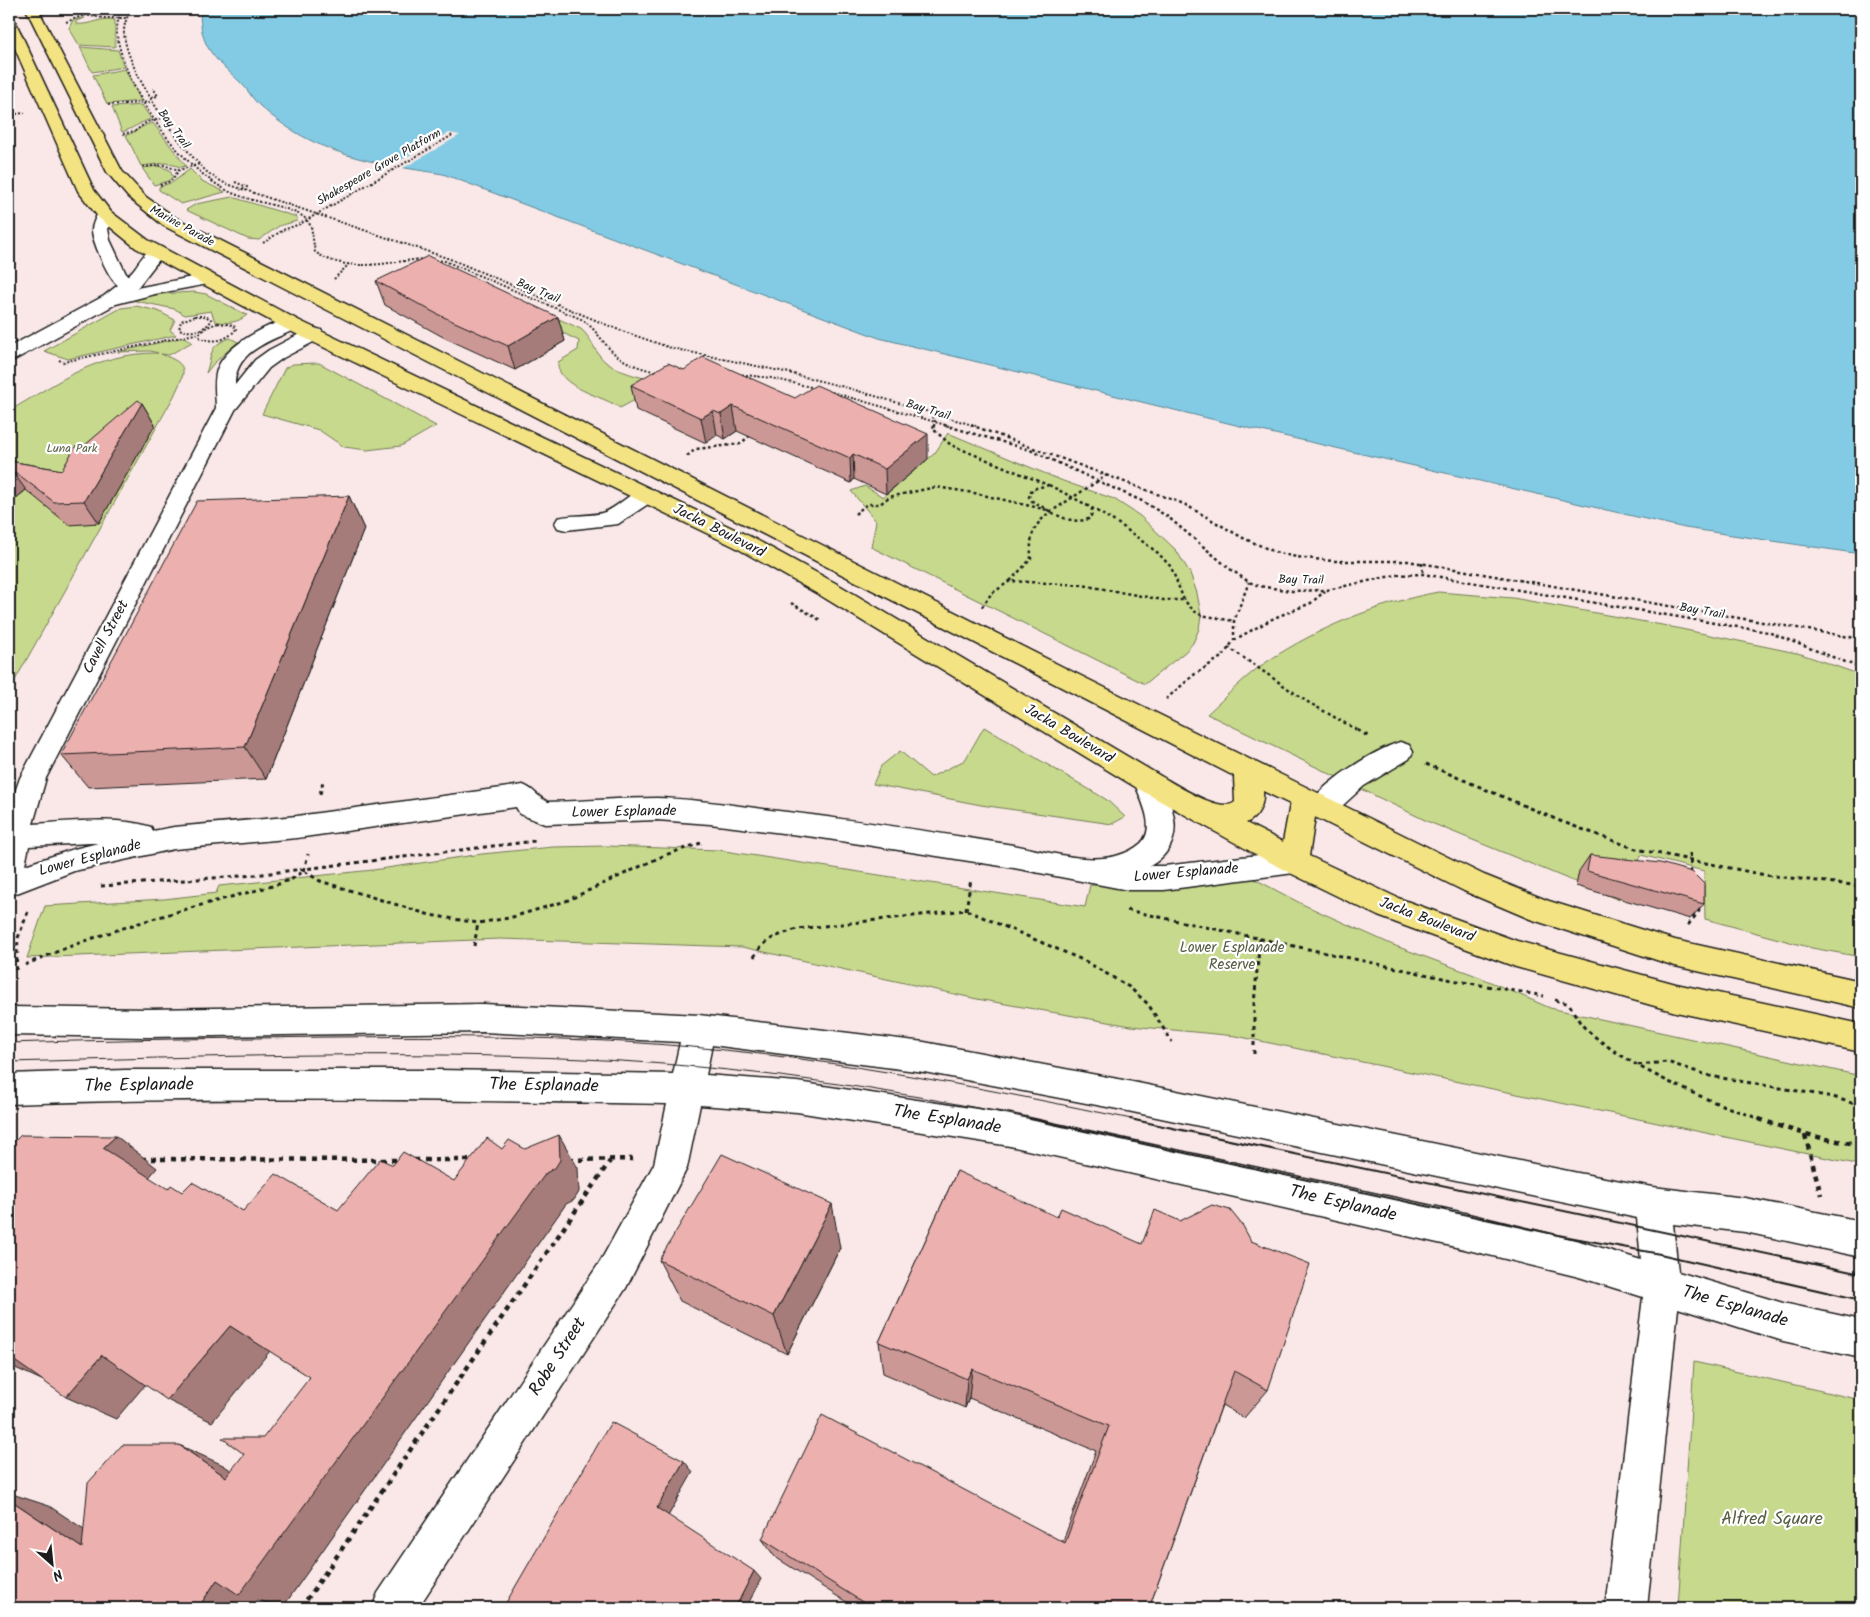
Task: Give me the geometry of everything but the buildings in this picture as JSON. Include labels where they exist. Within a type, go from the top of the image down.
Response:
[{"type":"main road","name":"Marine Parade","points":[[32,9],[97,140],[126,188],[138,200],[156,213],[342,309]]},
{"type":"main road","points":[[9,21],[86,192],[105,216],[126,233],[156,252],[291,324],[314,334],[342,309]]},
{"type":"main road","points":[[291,324],[342,309]]},
{"type":"main road","name":"Jacka Boulevard","points":[[342,309],[1246,771],[1474,883],[1540,910],[1675,953],[1861,995]]},
{"type":"main road","name":"Jacka Boulevard","points":[[314,334],[483,418],[735,538],[831,591],[1195,809],[1294,862],[1388,906],[1516,954],[1676,998],[1861,1038]]},
{"type":"main road","points":[[1195,809],[1226,816],[1243,812],[1249,803],[1246,771]]},
{"type":"main road","points":[[1294,862],[1313,804]]},
{"type":"street","points":[[105,216],[100,229],[102,240],[120,279],[130,285]]},
{"type":"street","points":[[9,355],[110,300],[130,285],[143,272],[156,252]]},
{"type":"street","points":[[110,300],[153,289],[207,279]]},
{"type":"street","name":"Cavell Street","points":[[226,408],[226,370],[233,358],[256,342],[291,324]]},
{"type":"street","name":"Cavell Street","points":[[9,875],[26,797],[43,758],[226,408],[262,364],[276,354],[314,334]]},
{"type":"street","points":[[566,523],[610,519],[646,495]]},
{"type":"street","points":[[1313,804],[1400,752]]},
{"type":"street","name":"Lower Esplanade","points":[[1079,869],[1108,868],[1130,862],[1144,855],[1157,843],[1162,826],[1146,781]]},
{"type":"street","name":"Lower Esplanade","points":[[9,884],[29,875],[74,860],[174,838],[297,827],[522,796],[535,809],[549,814],[586,810],[648,809],[710,813],[815,826],[1128,878],[1150,879],[1294,862]]},
{"type":"street","name":"Lower Esplanade","points":[[18,836],[91,832],[174,838]]},
{"type":"street","points":[[9,1021],[130,1023],[484,1018],[699,1029],[924,1056],[1123,1095],[1558,1186],[1653,1204],[1746,1216],[1861,1239]]},
{"type":"street","name":"Robe Street","points":[[393,1608],[613,1275],[670,1168],[699,1029]]},
{"type":"street","name":"The Esplanade","points":[[9,1089],[125,1085],[317,1084],[685,1089],[797,1097],[1010,1130],[1531,1247],[1579,1259],[1783,1322],[1861,1339]]},
{"type":"street","points":[[1626,1608],[1662,1286],[1653,1204]]},
{"type":"path","points":[[63,24],[100,9]]},
{"type":"path","name":"Bay Trail","points":[[121,9],[118,18],[117,35],[125,62],[145,103],[192,166],[211,182],[224,189],[302,215],[312,227],[313,248],[318,256],[330,261],[349,264],[415,259],[444,261],[592,325],[619,357],[630,364],[662,373]]},
{"type":"path","points":[[130,9],[124,27],[125,42],[150,97],[163,118],[200,164],[216,178],[240,190],[450,259],[619,330],[671,348],[785,372],[848,388],[985,429],[1184,504],[1251,542],[1286,555],[1333,561],[1395,560],[1422,563],[1861,639]]},
{"type":"path","points":[[84,15],[127,18]]},
{"type":"path","points":[[150,97],[158,96],[153,88]]},
{"type":"path","points":[[106,106],[153,102]]},
{"type":"path","points":[[121,135],[135,130],[146,122],[163,118]]},
{"type":"path","name":"Shakespeare Grove Platform","points":[[239,256],[453,135]]},
{"type":"path","points":[[140,168],[163,165],[179,170],[200,164]]},
{"type":"path","points":[[154,188],[171,181],[179,170]]},
{"type":"path","points":[[235,182],[247,187],[240,190]]},
{"type":"path","points":[[436,266],[450,259]]},
{"type":"path","points":[[329,284],[349,264]]},
{"type":"path","points":[[534,299],[539,296]]},
{"type":"path","points":[[200,334],[200,338],[203,340],[218,341],[228,338],[236,330],[230,324],[218,324],[203,329],[188,332],[181,330],[178,326],[185,319],[200,315],[211,318],[211,323],[207,327]]},
{"type":"path","points":[[59,360],[63,362],[200,334],[203,329]]},
{"type":"path","name":"Bay Trail","points":[[736,374],[771,378],[840,394],[1030,450],[1144,502],[1168,517],[1230,569],[1249,582],[1259,586],[1292,591],[1327,590],[1396,575],[1424,574],[1768,632],[1861,668]]},
{"type":"path","points":[[836,397],[848,388]]},
{"type":"path","points":[[931,413],[935,421],[933,429],[951,445],[1049,485],[1122,526],[1158,553],[1170,567],[1184,600],[1201,615],[1234,621]]},
{"type":"path","points":[[682,459],[696,449],[740,444],[756,432]]},
{"type":"path","points":[[981,610],[991,594],[1010,581],[1031,559],[1030,535],[1034,524],[1107,475]]},
{"type":"path","points":[[1049,485],[1032,489],[1029,497],[1032,501],[1067,520],[1086,521],[1091,518],[1092,509],[1085,504]]},
{"type":"path","points":[[854,514],[867,504],[880,504],[889,497],[936,487],[974,493],[1052,511]]},
{"type":"path","points":[[1422,563],[1424,574]]},
{"type":"path","points":[[1010,581],[1104,588],[1163,600],[1184,600]]},
{"type":"path","points":[[1234,640],[1234,621],[1249,582]]},
{"type":"path","points":[[1145,719],[1177,688],[1223,656],[1234,640],[1274,618],[1311,603],[1327,590]]},
{"type":"path","points":[[1767,624],[1768,632]]},
{"type":"path","points":[[1228,647],[1344,724],[1400,752],[1602,837],[1636,849],[1765,875],[1861,886]]},
{"type":"path","points":[[97,886],[173,884],[304,871],[508,843],[536,841]]},
{"type":"path","points":[[685,842],[710,844]]},
{"type":"path","points":[[304,871],[320,880],[430,915],[478,923],[508,918],[566,901],[665,855],[700,843]]},
{"type":"path","points":[[1690,853],[1692,877]]},
{"type":"path","points":[[25,965],[61,949],[137,922],[276,885],[292,879],[304,871]]},
{"type":"path","points":[[962,878],[980,881]]},
{"type":"path","points":[[966,910],[971,880]]},
{"type":"path","points":[[16,970],[16,948],[22,925],[32,903]]},
{"type":"path","points":[[1681,924],[1688,925],[1699,911],[1697,903]]},
{"type":"path","points":[[754,957],[760,946],[771,938],[797,929],[966,910],[1078,958],[1129,987],[1148,1004],[1172,1042]]},
{"type":"path","points":[[1126,910],[1452,980],[1544,996],[1568,1004],[1585,1028],[1596,1038],[1637,1065],[1730,1109],[1805,1135],[1837,1142],[1861,1144]]},
{"type":"path","points":[[474,946],[478,923]]},
{"type":"path","points":[[1254,1054],[1254,1004],[1260,938]]},
{"type":"path","points":[[1637,1065],[1667,1062],[1710,1076],[1833,1097],[1861,1106]]},
{"type":"path","points":[[137,1159],[482,1160]]},
{"type":"path","points":[[561,1160],[633,1159]]},
{"type":"path","points":[[301,1608],[611,1160]]},
{"type":"green space","points":[[85,18],[76,21],[76,24],[86,24],[105,19],[115,20],[115,47],[79,45],[69,28],[73,20]]},
{"type":"green space","points":[[80,47],[118,50],[124,67],[92,72]]},
{"type":"green space","points":[[125,69],[141,101],[107,104],[93,75]]},
{"type":"green space","points":[[142,105],[151,119],[122,132],[112,107]]},
{"type":"green space","points":[[153,123],[186,166],[181,167],[166,163],[141,166],[126,135]]},
{"type":"green space","points":[[158,166],[170,170],[173,177],[168,181],[154,185],[142,168]]},
{"type":"green space","points":[[190,169],[202,181],[225,192],[181,204],[159,190],[159,187],[173,182]]},
{"type":"green space","points":[[232,197],[297,217],[297,221],[279,226],[259,240],[248,239],[186,210],[196,204]]},
{"type":"green space","points":[[194,292],[206,294],[247,315],[228,323],[219,322],[215,321],[211,311],[185,315],[175,309],[131,300],[160,294]]},
{"type":"green space","points":[[136,306],[158,311],[175,320],[170,330],[176,335],[68,359],[44,351],[121,308]]},
{"type":"green space","points":[[530,306],[581,329],[603,360],[619,370],[655,380],[663,385],[620,408],[573,385],[559,371],[558,362],[578,350],[579,341],[547,325]]},
{"type":"green space","name":"Luna Park","points":[[184,337],[192,342],[169,355],[161,354],[177,362],[183,369],[181,380],[174,396],[9,691],[9,411],[62,379],[97,363],[136,354],[158,353],[150,351],[118,352]]},
{"type":"green space","points":[[230,338],[238,342],[214,363],[206,373],[212,351],[218,344]]},
{"type":"green space","points":[[319,363],[436,426],[401,446],[367,450],[344,447],[319,430],[262,414],[285,368],[293,364]]},
{"type":"green space","points":[[948,433],[1063,481],[1114,499],[1140,516],[1176,550],[1190,573],[1197,593],[1201,615],[1199,629],[1193,643],[1185,652],[1145,684],[871,547],[876,521],[851,491],[865,486],[883,497],[935,453]]},
{"type":"green space","points":[[1438,592],[1513,598],[1662,625],[1801,654],[1861,675],[1861,957],[1812,948],[1705,919],[1704,871],[1641,855],[1636,870],[1609,886],[1619,900],[1429,822],[1207,714],[1257,669],[1305,639],[1326,628],[1392,603]]},
{"type":"green space","points":[[984,727],[1107,800],[1125,817],[1112,824],[981,805],[873,784],[881,766],[900,751],[931,777],[965,760]]},
{"type":"green space","name":"Lower Esplanade Reserve","points":[[607,846],[718,850],[1085,907],[1090,885],[1132,887],[1249,876],[1302,904],[1393,945],[1477,976],[1550,1008],[1861,1076],[1861,1165],[1236,1036],[1131,1026],[977,999],[742,947],[500,939],[27,958],[45,906],[164,899],[216,893],[219,886],[373,870],[482,854],[553,847]]},
{"type":"green space","name":"Alfred Square","points":[[1694,1362],[1861,1400],[1861,1608],[1678,1608]]},
{"type":"water","points":[[200,9],[1861,9],[1861,554],[1685,528],[1240,426],[879,338],[443,174],[369,161],[324,147],[281,123],[260,106],[243,85],[216,58],[210,51],[203,34]]},
{"type":"pier","points":[[449,133],[460,135],[400,170],[387,168]]},
{"type":"tram line","points":[[9,1043],[309,1037],[528,1038],[637,1043],[748,1053],[860,1068],[1026,1097],[1136,1120]]},
{"type":"tram line","points":[[9,1062],[225,1056],[368,1055],[512,1056],[641,1062],[755,1073],[868,1088],[1036,1120]]},
{"type":"tram line","points":[[1030,1119],[1558,1235],[1660,1254],[1861,1300]]},
{"type":"tram line","points":[[1130,1119],[1861,1274]]}]
